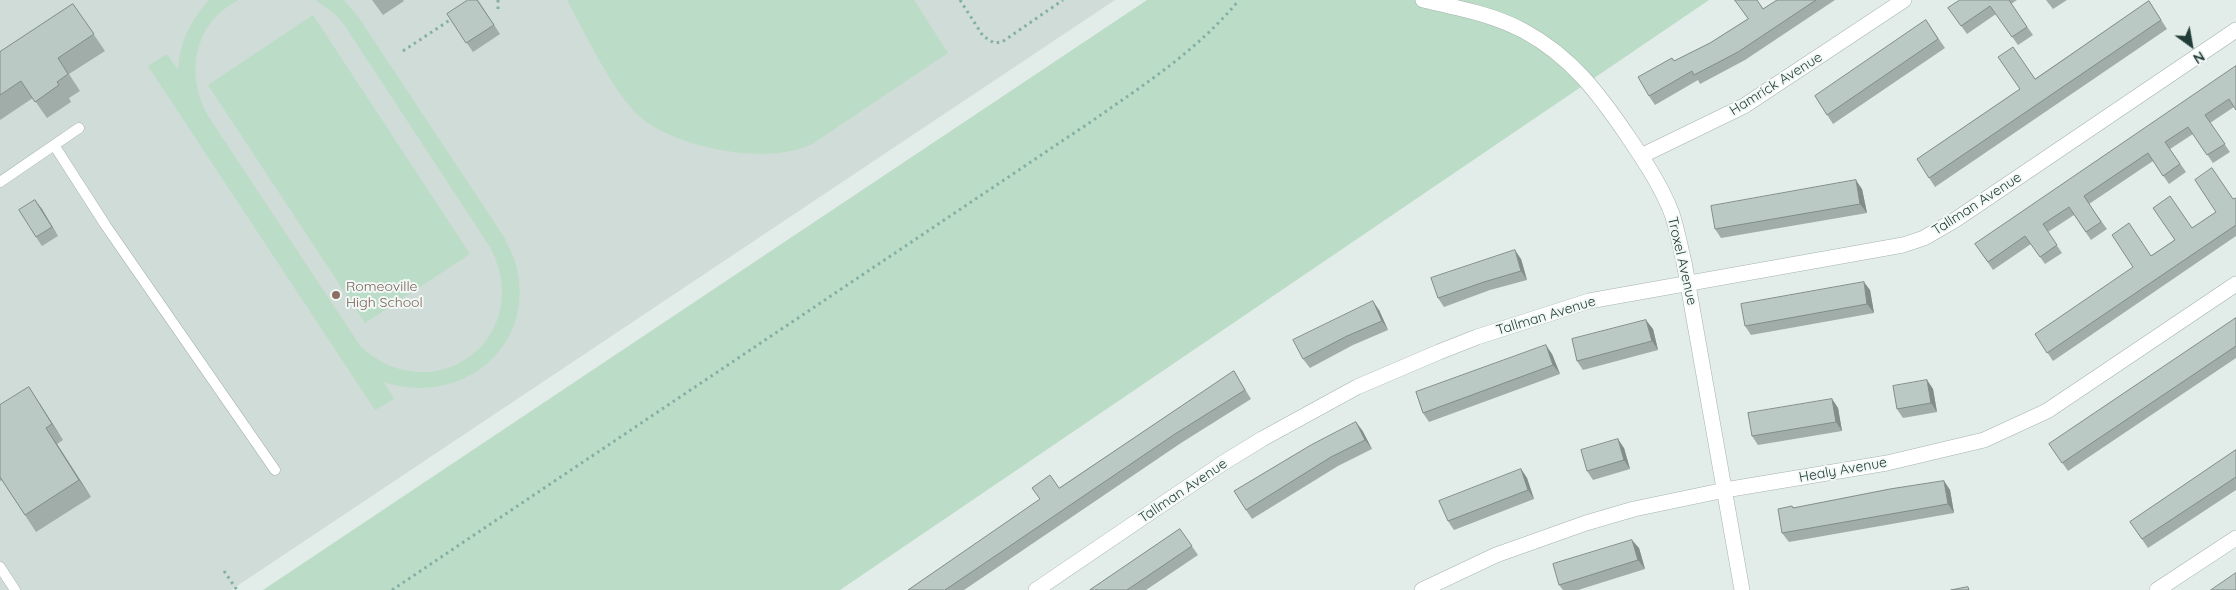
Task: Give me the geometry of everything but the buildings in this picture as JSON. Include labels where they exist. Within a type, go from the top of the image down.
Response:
[{"type":"street","name":"Troxel Avenue","points":[[1423,0],[1481,12],[1523,31],[1565,58],[1602,99],[1656,181],[1672,214],[1688,284],[1742,590]]},
{"type":"street","name":"Hamrick Avenue","points":[[1641,156],[1752,102],[1904,0]]},
{"type":"street","name":"Tallman Avenue","points":[[1036,590],[1230,458],[1294,421],[1364,384],[1477,337],[1589,301],[1869,252],[1924,238],[1955,220],[2236,30]]},
{"type":"street","name":"Healy Avenue","points":[[1422,590],[1496,555],[1586,522],[1634,509],[1725,490],[1948,450],[1992,436],[2047,411],[2236,284]]},
{"type":"street","points":[[2157,590],[2236,538]]},
{"type":"lane","points":[[0,182],[79,128]]},
{"type":"lane","points":[[54,145],[106,226],[274,470]]},
{"type":"lane","points":[[0,567],[15,590]]},
{"type":"path","points":[[498,0],[498,10]]},
{"type":"path","points":[[960,0],[983,36],[994,43],[1002,42],[1063,0]]},
{"type":"path","points":[[392,590],[1092,121],[1175,63],[1222,21],[1239,0]]},
{"type":"path","points":[[403,51],[461,13]]},
{"type":"path","points":[[224,571],[237,590]]},
{"type":"shaded area","name":"Romeoville High School","points":[[0,0],[1115,0],[231,590],[0,590]]},
{"type":"green space","points":[[209,0],[238,0],[223,10],[211,22],[203,36],[198,51],[196,67],[197,84],[208,116],[361,347],[390,366],[419,372],[447,368],[471,356],[490,335],[500,310],[501,280],[490,247],[345,26],[336,15],[316,0],[344,0],[359,18],[504,237],[515,261],[519,298],[514,324],[502,347],[485,365],[463,379],[439,386],[412,388],[384,382],[394,399],[375,410],[148,66],[167,54],[178,70],[181,50],[187,32],[196,16]]},
{"type":"green space","points":[[567,0],[914,0],[948,53],[812,144],[794,150],[772,153],[722,150],[698,145],[675,137],[639,116],[609,77]]},
{"type":"green space","points":[[1147,0],[1709,0],[840,590],[263,590]]},
{"type":"green space","points":[[313,15],[470,254],[365,323],[208,85]]},
{"type":"place","name":"Romeoville High School","points":[[336,295]]}]
